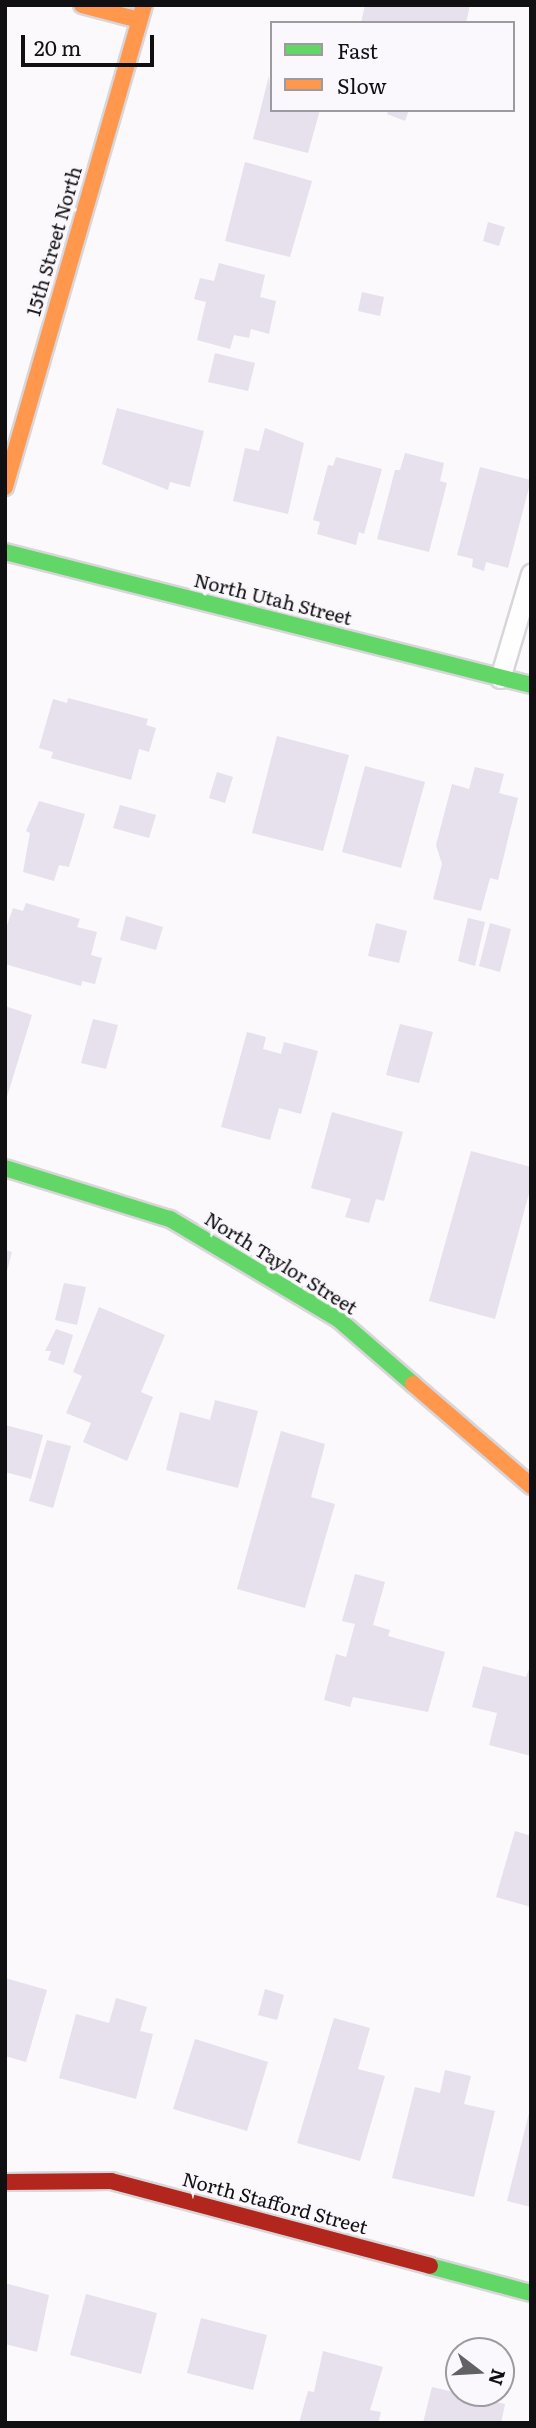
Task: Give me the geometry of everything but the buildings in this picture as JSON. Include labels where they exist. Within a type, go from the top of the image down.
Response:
[{"type":"street","points":[[82,5],[141,13]]},
{"type":"street","name":"15th Street North","points":[[5,487],[141,13]]},
{"type":"street","name":"North Utah Street","points":[[5,552],[531,685]]},
{"type":"street","name":"North Taylor Street","points":[[5,1168],[170,1219],[338,1319],[531,1486]]},
{"type":"street","name":"North Stafford Street","points":[[5,2182],[111,2181],[531,2293]]},
{"type":"lane","points":[[500,678],[531,574]]},
{"type":"traffic: fast","points":[[5,552],[531,685]]},
{"type":"traffic: fast","points":[[5,1168],[170,1219],[338,1319],[413,1384]]},
{"type":"traffic: fast","points":[[430,2266],[531,2293]]},
{"type":"traffic: slow","points":[[82,5],[139,20]]},
{"type":"traffic: slow","points":[[5,487],[144,5]]},
{"type":"traffic: slow","points":[[413,1384],[531,1486]]},
{"type":"traffic: jam","points":[[5,2182],[111,2181],[430,2266]]}]
